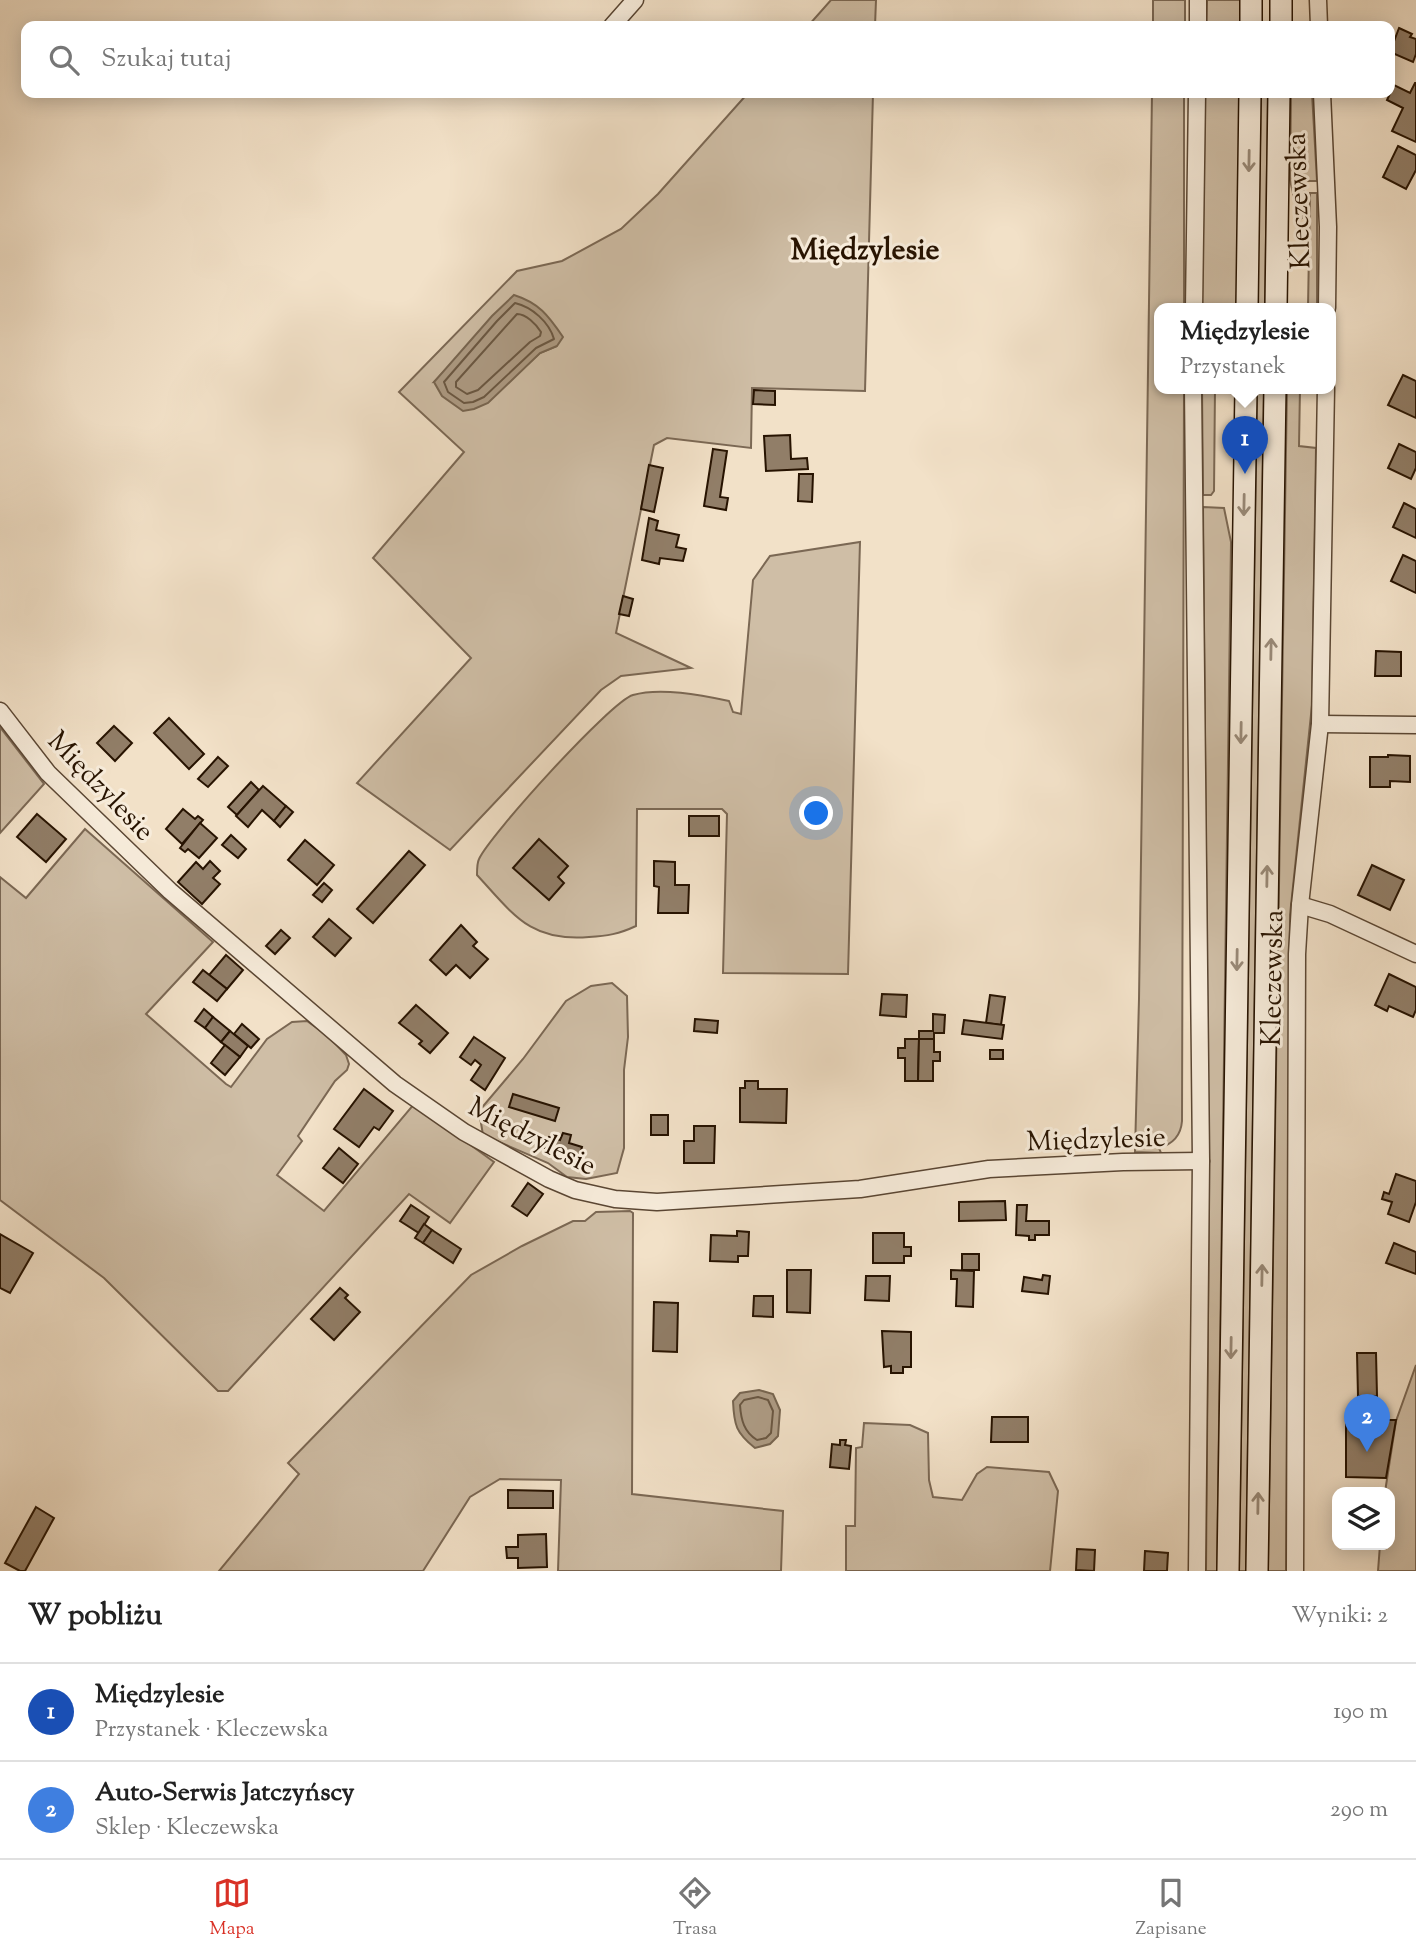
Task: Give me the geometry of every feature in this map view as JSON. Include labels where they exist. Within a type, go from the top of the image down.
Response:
[{"type":"main road","points":[[1251,0],[1251,21]]},
{"type":"main road","points":[[1280,21],[1281,0]]},
{"type":"main road","name":"Kleczewska","points":[[1247,303],[1250,98]]},
{"type":"main road","name":"Kleczewska","points":[[1276,303],[1279,98]]},
{"type":"main road","name":"Kleczewska","points":[[1228,1571],[1246,394]]},
{"type":"main road","name":"Kleczewska","points":[[1257,1571],[1275,394]]},
{"type":"street","points":[[616,21],[635,0]]},
{"type":"street","points":[[1198,0],[1198,21]]},
{"type":"street","points":[[1318,0],[1319,21]]},
{"type":"street","points":[[1194,303],[1197,98]]},
{"type":"street","name":"Kleczewska","points":[[1322,98],[1328,227],[1327,303]]},
{"type":"street","points":[[1193,394],[1200,1161],[1197,1571]]},
{"type":"street","name":"Kleczewska","points":[[1295,1571],[1297,954],[1320,724],[1326,394]]},
{"type":"street","name":"Międzylesie","points":[[0,711],[48,773],[159,881],[395,1084],[464,1132],[549,1179],[575,1190],[615,1199],[657,1202],[860,1189],[989,1169],[1200,1161]]},
{"type":"street","points":[[1320,724],[1416,725]]},
{"type":"street","points":[[1300,905],[1330,914],[1416,954]]},
{"type":"shaded area","points":[[831,0],[876,0],[875,21],[812,21]]},
{"type":"shaded area","points":[[1153,0],[1185,0],[1185,21],[1153,21]]},
{"type":"shaded area","points":[[1207,0],[1241,0],[1241,21],[1206,21]]},
{"type":"shaded area","points":[[744,98],[873,98],[865,391],[752,388],[751,448],[667,438],[654,445],[616,633],[691,668],[621,676],[601,690],[450,850],[357,783],[471,658],[373,558],[464,452],[399,392],[517,271],[562,261],[621,229],[658,194]],"holes":[[[557,346],[540,353],[518,373],[434,382],[464,350]]]},
{"type":"shaded area","points":[[1152,98],[1184,98],[1184,303],[1154,303],[1154,394],[1184,394],[1182,1121],[1175,1138],[1159,1148],[1161,1153],[1135,1152]]},
{"type":"shaded area","points":[[1205,98],[1240,98],[1237,303],[1202,303]]},
{"type":"shaded area","points":[[1261,98],[1268,98],[1265,303],[1257,303]]},
{"type":"shaded area","points":[[1291,98],[1312,98],[1317,181],[1304,181],[1303,217],[1299,220],[1290,180]]},
{"type":"shaded area","points":[[1310,193],[1317,193],[1317,303],[1308,303]]},
{"type":"shaded area","points":[[1202,394],[1215,394],[1214,491],[1211,495],[1203,495]]},
{"type":"shaded area","points":[[1257,394],[1264,394],[1246,1571],[1239,1571]]},
{"type":"shaded area","points":[[1287,394],[1300,394],[1299,446],[1316,448],[1312,705],[1290,915],[1286,1571],[1268,1571]]},
{"type":"shaded area","points":[[1203,507],[1224,508],[1231,542],[1217,1571],[1206,1571],[1209,1194]]},
{"type":"shaded area","points":[[860,542],[848,974],[723,973],[727,814],[722,809],[637,809],[636,926],[607,935],[569,937],[537,930],[513,914],[477,875],[478,861],[504,825],[577,743],[620,703],[633,695],[644,693],[668,692],[706,696],[729,701],[733,712],[741,714],[753,580],[770,556]]},
{"type":"shaded area","points":[[0,727],[44,784],[0,833]]},
{"type":"shaded area","points":[[85,829],[213,942],[146,1014],[226,1084],[231,1087],[267,1039],[292,1022],[307,1021],[328,1036],[346,1055],[349,1064],[347,1070],[335,1081],[298,1136],[302,1141],[277,1175],[324,1211],[414,1104],[494,1162],[450,1223],[409,1194],[228,1391],[218,1391],[104,1278],[0,1200],[0,877],[26,898]]},
{"type":"shaded area","points":[[612,983],[627,996],[624,1148],[617,1173],[586,1179],[567,1177],[548,1163],[483,1135],[479,1111],[523,1059],[566,1001],[591,986]]},
{"type":"shaded area","points":[[596,1212],[633,1213],[632,1494],[783,1511],[781,1571],[558,1571],[561,1480],[500,1479],[470,1497],[423,1571],[219,1571],[299,1474],[288,1463],[471,1275],[573,1221],[585,1221]]},
{"type":"shaded area","points":[[1416,1365],[1416,1571],[1378,1571],[1380,1550],[1395,1550],[1395,1487],[1386,1487],[1396,1421]]},
{"type":"shaded area","points":[[864,1423],[910,1425],[928,1433],[929,1480],[933,1497],[962,1500],[977,1474],[987,1467],[1049,1472],[1058,1491],[1050,1571],[846,1571],[846,1526],[855,1526],[856,1448],[862,1447]]},
{"type":"water","points":[[514,295],[542,311],[563,337],[557,346],[540,353],[488,403],[463,411],[442,396],[434,382]]},
{"type":"water","points":[[759,1390],[773,1394],[780,1410],[778,1436],[770,1444],[755,1448],[737,1428],[733,1401],[740,1393]]},
{"type":"building","points":[[1399,28],[1416,39],[1413,62],[1395,54],[1395,39]]},
{"type":"building","points":[[1416,83],[1416,142],[1392,131],[1403,108],[1387,100],[1395,98],[1395,86],[1410,93]]},
{"type":"building","points":[[1398,146],[1416,155],[1416,170],[1406,189],[1383,177]]},
{"type":"building","points":[[1403,375],[1416,381],[1416,418],[1388,405]]},
{"type":"building","points":[[754,390],[775,391],[775,405],[753,404]]},
{"type":"building","points":[[790,435],[791,459],[807,458],[808,469],[766,471],[764,436]]},
{"type":"building","points":[[1399,444],[1416,452],[1416,468],[1411,479],[1388,468]]},
{"type":"building","points":[[713,449],[727,451],[720,497],[728,498],[726,510],[704,506]]},
{"type":"building","points":[[649,465],[663,468],[654,512],[641,509]]},
{"type":"building","points":[[799,474],[813,474],[812,502],[798,501]]},
{"type":"building","points":[[1404,503],[1416,509],[1416,538],[1393,527]]},
{"type":"building","points":[[649,518],[658,521],[656,530],[679,535],[676,547],[686,549],[683,561],[660,558],[659,564],[642,560]]},
{"type":"building","points":[[1403,555],[1416,561],[1416,593],[1391,581]]},
{"type":"building","points":[[623,596],[633,599],[629,616],[619,614]]},
{"type":"building","points":[[1376,651],[1401,652],[1401,676],[1375,676]]},
{"type":"building","points":[[169,718],[204,754],[189,769],[154,733]]},
{"type":"building","points":[[114,726],[132,743],[115,761],[97,743]]},
{"type":"building","points":[[1410,756],[1410,782],[1390,781],[1390,787],[1370,787],[1370,757]]},
{"type":"building","points":[[218,757],[228,766],[208,787],[198,779]]},
{"type":"building","points":[[251,782],[259,790],[237,815],[228,807]]},
{"type":"building","points":[[263,786],[286,806],[274,821],[262,810],[248,827],[236,816]]},
{"type":"building","points":[[286,806],[293,812],[280,827],[274,821]]},
{"type":"building","points":[[183,809],[195,819],[198,816],[203,820],[182,844],[166,829]]},
{"type":"building","points":[[37,814],[66,839],[46,862],[17,837]]},
{"type":"building","points":[[689,816],[719,816],[719,836],[689,836]]},
{"type":"building","points":[[200,823],[217,838],[199,858],[188,849],[185,852],[180,848]]},
{"type":"building","points":[[231,835],[246,849],[238,858],[222,845]]},
{"type":"building","points":[[539,839],[568,866],[558,877],[564,883],[549,900],[513,868]]},
{"type":"building","points":[[305,840],[334,865],[317,885],[288,860]]},
{"type":"building","points":[[409,851],[425,865],[373,923],[357,909]]},
{"type":"building","points":[[210,861],[220,871],[213,878],[220,884],[202,904],[178,882],[196,862],[203,869]]},
{"type":"building","points":[[654,861],[675,862],[675,885],[689,885],[688,913],[658,913],[659,887],[654,886]]},
{"type":"building","points":[[1372,865],[1404,880],[1390,910],[1358,895]]},
{"type":"building","points":[[324,883],[332,890],[322,902],[313,895]]},
{"type":"building","points":[[329,919],[351,938],[335,956],[313,937]]},
{"type":"building","points":[[461,925],[477,942],[473,946],[488,959],[470,978],[456,965],[446,975],[430,960]]},
{"type":"building","points":[[281,930],[290,938],[275,954],[266,946]]},
{"type":"building","points":[[226,955],[243,970],[227,989],[209,975]]},
{"type":"building","points":[[203,970],[227,989],[217,1001],[193,982]]},
{"type":"building","points":[[1389,974],[1416,987],[1416,1010],[1413,1017],[1389,1006],[1387,1011],[1375,1005]]},
{"type":"building","points":[[882,994],[907,995],[906,1017],[880,1015]]},
{"type":"building","points":[[990,995],[1005,997],[1001,1025],[986,1023]]},
{"type":"building","points":[[416,1005],[448,1033],[430,1053],[419,1044],[422,1041],[399,1023]]},
{"type":"building","points":[[204,1009],[213,1017],[205,1028],[195,1021]]},
{"type":"building","points":[[933,1014],[945,1015],[944,1033],[934,1033],[934,1039],[919,1039],[919,1031],[933,1031]]},
{"type":"building","points":[[213,1017],[230,1031],[221,1042],[205,1028]]},
{"type":"building","points":[[695,1019],[718,1021],[717,1033],[694,1031]]},
{"type":"building","points":[[964,1020],[1004,1025],[1002,1039],[962,1034]]},
{"type":"building","points":[[242,1024],[259,1039],[251,1048],[234,1034]]},
{"type":"building","points":[[230,1031],[248,1046],[240,1057],[221,1042]]},
{"type":"building","points":[[474,1037],[505,1058],[485,1090],[471,1080],[481,1065],[475,1060],[471,1065],[460,1057]]},
{"type":"building","points":[[905,1039],[919,1039],[918,1081],[905,1081],[905,1058],[898,1058],[898,1048],[905,1048]]},
{"type":"building","points":[[919,1039],[934,1039],[934,1052],[940,1052],[940,1061],[933,1061],[933,1081],[918,1081]]},
{"type":"building","points":[[225,1045],[240,1057],[225,1075],[211,1063]]},
{"type":"building","points":[[990,1050],[1003,1050],[1003,1059],[990,1059]]},
{"type":"building","points":[[745,1081],[758,1081],[758,1089],[787,1089],[786,1123],[740,1122],[740,1088],[745,1088]]},
{"type":"building","points":[[364,1089],[393,1111],[379,1130],[374,1127],[359,1147],[334,1129]]},
{"type":"building","points":[[513,1094],[559,1108],[555,1121],[509,1107]]},
{"type":"building","points":[[651,1115],[668,1115],[668,1135],[651,1135]]},
{"type":"building","points":[[694,1126],[715,1126],[714,1163],[684,1163],[684,1141],[694,1141]]},
{"type":"building","points":[[563,1133],[571,1135],[569,1143],[582,1147],[578,1161],[544,1151],[549,1137],[560,1140]]},
{"type":"building","points":[[339,1148],[358,1164],[343,1183],[323,1168]]},
{"type":"building","points":[[1396,1174],[1416,1181],[1416,1202],[1409,1222],[1388,1214],[1392,1202],[1382,1199],[1384,1192],[1389,1194]]},
{"type":"building","points":[[528,1183],[543,1194],[527,1216],[512,1206]]},
{"type":"building","points":[[1005,1201],[1006,1220],[959,1221],[959,1202]]},
{"type":"building","points":[[411,1205],[429,1217],[419,1233],[400,1221]]},
{"type":"building","points":[[1017,1205],[1027,1205],[1026,1221],[1049,1221],[1049,1235],[1035,1235],[1035,1240],[1029,1240],[1029,1236],[1016,1235]]},
{"type":"building","points":[[424,1224],[432,1230],[423,1243],[415,1238]]},
{"type":"building","points":[[432,1230],[461,1249],[453,1263],[423,1243]]},
{"type":"building","points":[[737,1231],[749,1232],[748,1256],[738,1256],[738,1262],[710,1261],[711,1235],[737,1236]]},
{"type":"building","points":[[873,1233],[904,1233],[904,1247],[911,1247],[911,1256],[904,1256],[904,1263],[873,1263]]},
{"type":"building","points":[[0,1234],[33,1253],[10,1293],[0,1288]]},
{"type":"building","points":[[1394,1243],[1416,1252],[1416,1274],[1386,1263]]},
{"type":"building","points":[[962,1254],[979,1254],[979,1270],[962,1270]]},
{"type":"building","points":[[787,1270],[811,1270],[810,1313],[787,1312]]},
{"type":"building","points":[[951,1270],[974,1271],[973,1307],[956,1306],[957,1279],[951,1279]]},
{"type":"building","points":[[1043,1275],[1050,1276],[1048,1294],[1022,1291],[1024,1277],[1042,1280]]},
{"type":"building","points":[[866,1276],[890,1276],[889,1301],[865,1300]]},
{"type":"building","points":[[340,1288],[348,1295],[345,1298],[360,1312],[334,1340],[311,1319]]},
{"type":"building","points":[[754,1296],[773,1296],[773,1317],[753,1316]]},
{"type":"building","points":[[654,1302],[678,1303],[677,1352],[653,1351]]},
{"type":"building","points":[[882,1331],[911,1332],[911,1367],[903,1367],[903,1373],[891,1373],[891,1366],[884,1367]]},
{"type":"building","points":[[1357,1353],[1376,1353],[1377,1396],[1358,1396]]},
{"type":"building","points":[[992,1417],[1028,1417],[1028,1442],[991,1442]]},
{"type":"building","points":[[1384,1420],[1396,1420],[1386,1478],[1346,1477],[1346,1423],[1384,1423]]},
{"type":"building","points":[[840,1440],[846,1440],[845,1445],[851,1446],[849,1469],[830,1467],[832,1444],[840,1445]]},
{"type":"building","points":[[508,1490],[553,1491],[553,1508],[508,1508]]},
{"type":"building","points":[[36,1507],[54,1518],[25,1571],[20,1571],[5,1563]]},
{"type":"building","points":[[546,1534],[547,1567],[518,1568],[518,1558],[507,1558],[506,1547],[518,1547],[518,1535]]},
{"type":"building","points":[[1077,1549],[1095,1550],[1094,1571],[1076,1570]]},
{"type":"building","points":[[1145,1551],[1168,1553],[1167,1571],[1144,1571]]},
{"type":"place","name":"Międzylesie","points":[[1245,474]]},
{"type":"place","name":"Auto-Serwis Jatczyńscy","points":[[1367,1452]]},
{"type":"district","name":"Międzylesie","points":[[865,249]]}]
